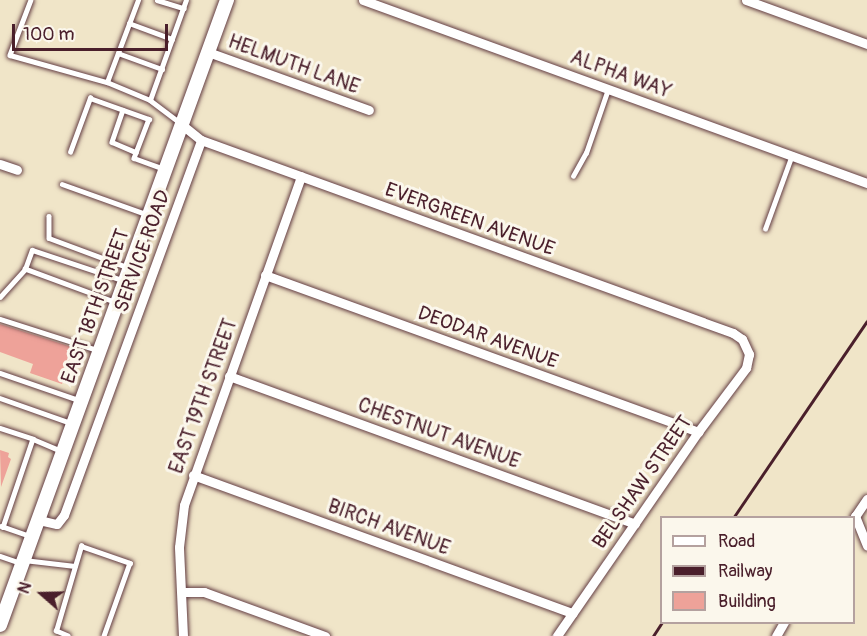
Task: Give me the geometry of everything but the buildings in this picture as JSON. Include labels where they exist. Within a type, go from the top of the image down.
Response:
[{"type":"main road","name":"EAST 18TH STREET","points":[[0,625],[227,0]]},
{"type":"street","name":"ALPHA WAY","points":[[363,0],[867,183]]},
{"type":"street","points":[[746,0],[867,44]]},
{"type":"street","name":"HELMUTH LANE","points":[[208,51],[369,110]]},
{"type":"street","name":"EVERGREEN AVENUE","points":[[181,124],[201,140],[732,333],[742,339],[747,346]]},
{"type":"street","name":"SERVICE ROAD","points":[[39,520],[57,524],[64,515],[201,140]]},
{"type":"street","points":[[0,164],[18,170]]},
{"type":"street","name":"EAST 19TH STREET","points":[[183,636],[180,526],[193,475],[301,176]]},
{"type":"street","name":"DEODAR AVENUE","points":[[265,275],[698,432]]},
{"type":"street","name":"BELSHAW STREET","points":[[557,636],[698,432],[747,368],[747,346]]},
{"type":"street","name":"CHESTNUT AVENUE","points":[[229,376],[635,524]]},
{"type":"street","name":"BIRCH AVENUE","points":[[193,475],[573,613]]},
{"type":"street","points":[[855,516],[867,499]]},
{"type":"street","points":[[855,519],[867,546]]},
{"type":"street","points":[[183,592],[204,592],[325,636]]},
{"type":"lane","points":[[31,0],[10,55],[107,82],[150,100],[181,124]]},
{"type":"lane","points":[[107,82],[138,0]]},
{"type":"lane","points":[[157,0],[184,8]]},
{"type":"lane","points":[[150,100],[186,0]]},
{"type":"lane","points":[[129,23],[172,39]]},
{"type":"lane","points":[[118,53],[162,69]]},
{"type":"lane","points":[[573,176],[586,153],[608,89]]},
{"type":"lane","points":[[70,152],[90,98],[149,119],[134,158],[165,169]]},
{"type":"lane","points":[[123,110],[112,142],[136,152]]},
{"type":"lane","points":[[765,229],[792,155]]},
{"type":"lane","points":[[62,184],[148,215]]},
{"type":"lane","points":[[49,216],[49,238],[127,274]]},
{"type":"lane","points":[[0,297],[25,269],[32,250],[127,274]]},
{"type":"lane","points":[[25,269],[117,303]]},
{"type":"lane","points":[[0,319],[99,351]]},
{"type":"lane","points":[[0,373],[81,401]]},
{"type":"lane","points":[[0,398],[73,424]]},
{"type":"lane","points":[[0,428],[63,452]]},
{"type":"lane","points":[[33,439],[1,526],[33,536]]},
{"type":"lane","points":[[68,636],[56,631],[81,546],[130,563],[104,636]]},
{"type":"lane","points":[[0,556],[23,562],[75,566]]},
{"type":"railway","points":[[734,516],[867,321]]},
{"type":"railway","points":[[653,636],[661,624]]}]
